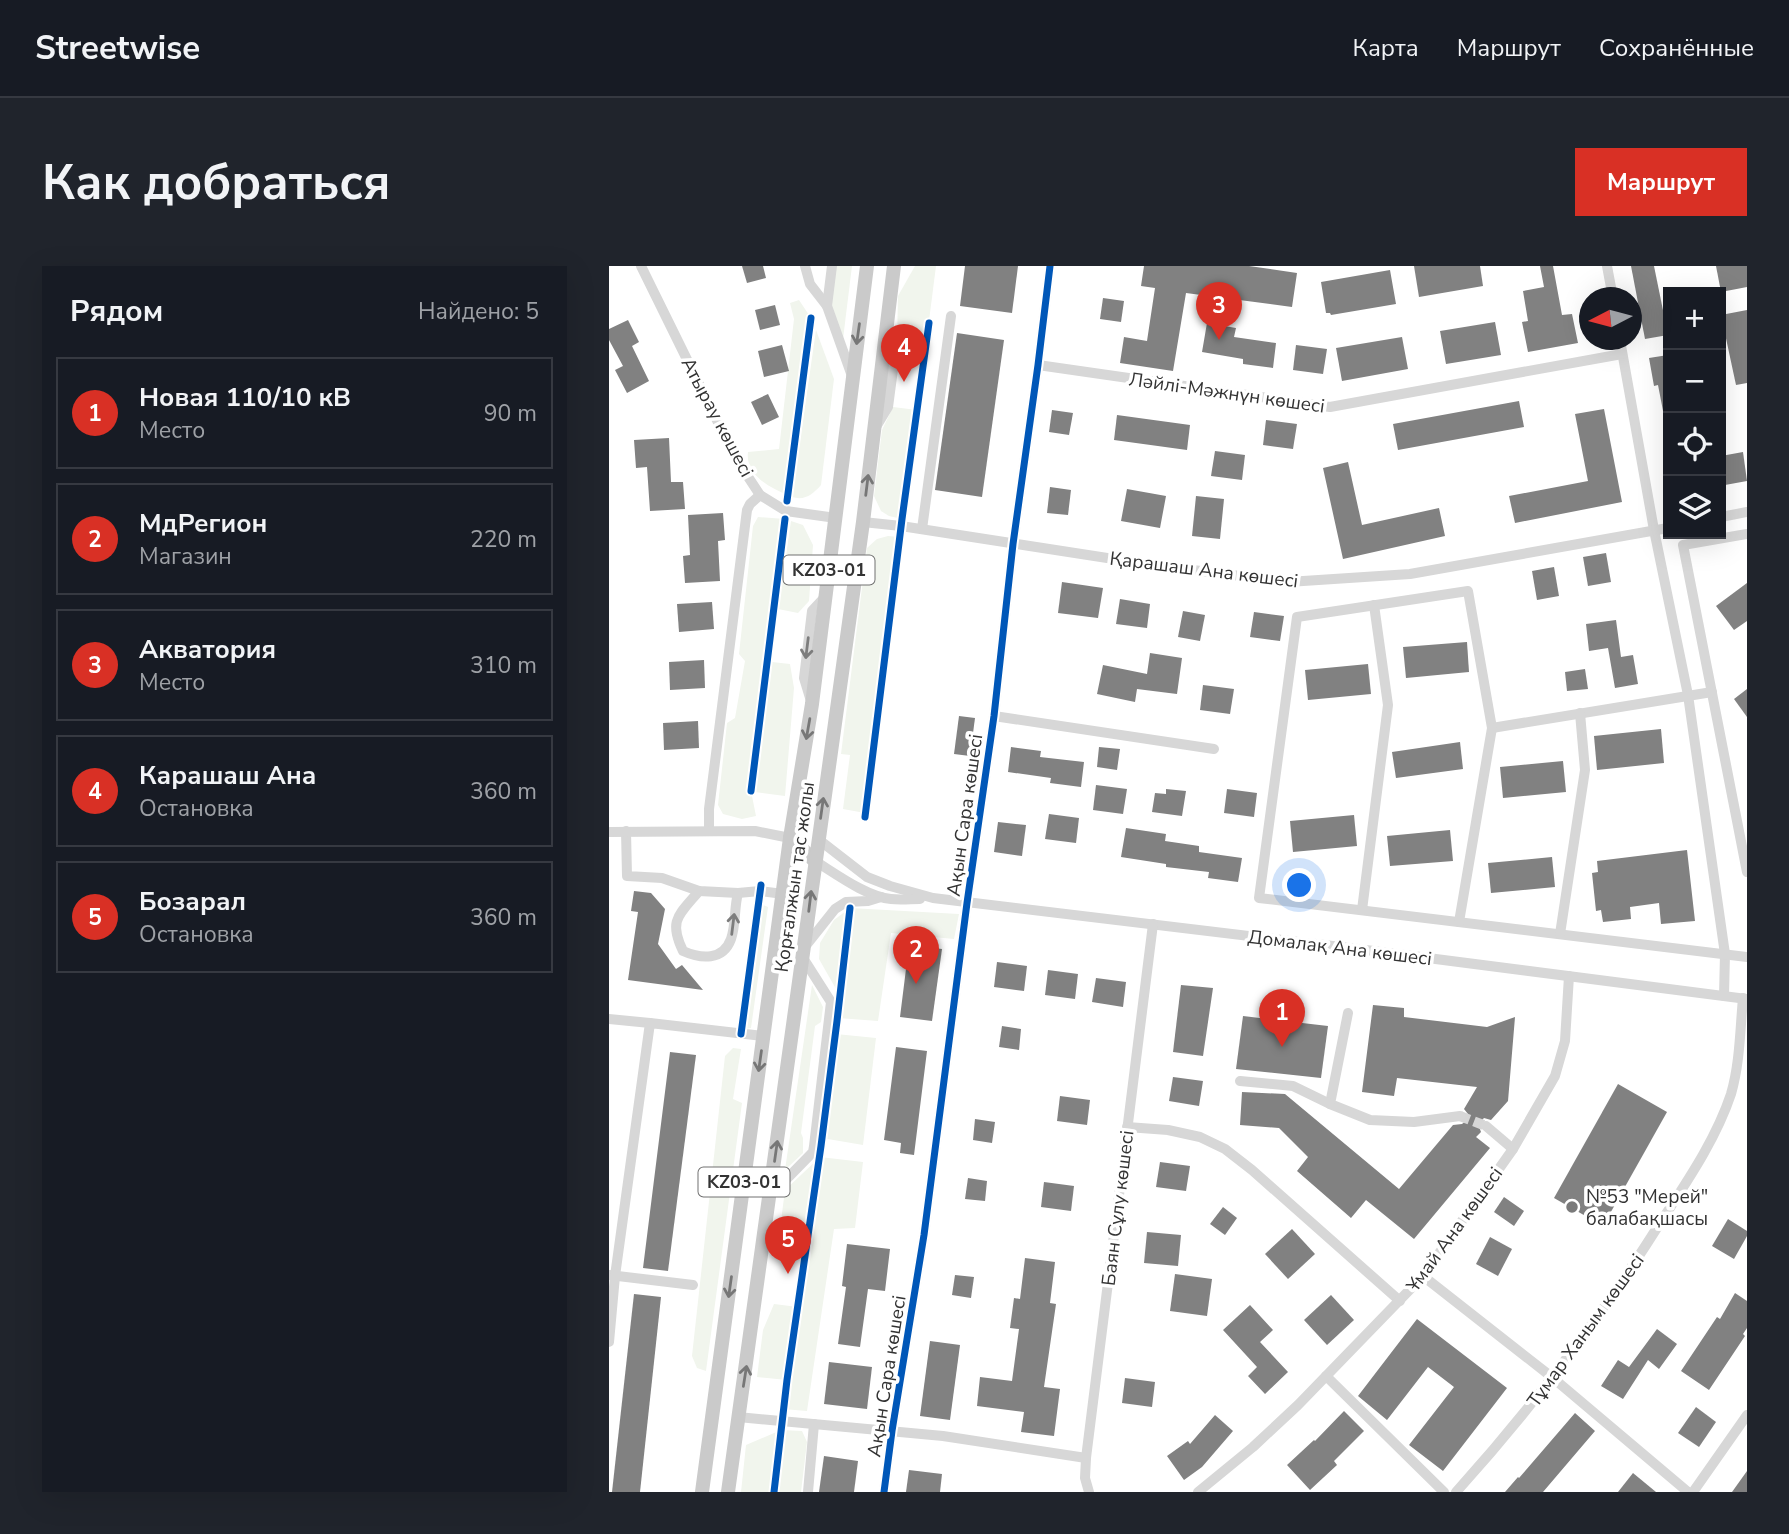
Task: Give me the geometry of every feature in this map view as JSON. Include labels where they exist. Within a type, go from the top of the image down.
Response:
[{"type":"main road","name":"Қорғалжын тас жолы","points":[[702,1492],[790,838],[812,704],[867,266]]},
{"type":"main road","name":"Қорғалжын тас жолы","points":[[728,1492],[863,522],[894,266]]},
{"type":"main road","points":[[790,838],[818,839]]},
{"type":"main road","points":[[790,838],[815,861]]},
{"type":"main road","points":[[713,1414],[738,1417]]},
{"type":"street","name":"Атырау көшесі","points":[[641,266],[735,457],[760,495],[786,511],[836,519]]},
{"type":"street","points":[[805,266],[810,284],[827,306],[852,376]]},
{"type":"street","points":[[827,306],[832,266]]},
{"type":"street","points":[[892,283],[904,266]]},
{"type":"street","name":"Ақын Сара көшесі","points":[[884,1492],[924,1235],[994,716],[1049,266]]},
{"type":"street","points":[[1607,266],[1610,287]]},
{"type":"street","points":[[922,528],[951,316]]},
{"type":"street","points":[[1621,350],[1654,530],[1688,695],[1725,954],[1724,996]]},
{"type":"street","name":"Ләйлі-Мәжнүн көшесі","points":[[1038,365],[1330,407],[1622,354]]},
{"type":"street","points":[[709,831],[709,809],[747,510],[760,495]]},
{"type":"street","points":[[1726,516],[1747,512]]},
{"type":"street","name":"Қарашаш Ана көшесі","points":[[863,522],[922,528],[1146,564],[1288,582],[1410,574],[1663,529]]},
{"type":"street","points":[[1747,534],[1683,545],[1747,872]]},
{"type":"street","points":[[1459,922],[1492,728],[1468,591],[1297,617],[1259,898],[1747,957]]},
{"type":"street","points":[[1362,910],[1388,705],[1374,605]]},
{"type":"street","points":[[1492,728],[1712,692]]},
{"type":"street","points":[[1560,934],[1585,770],[1580,713]]},
{"type":"street","points":[[994,716],[1214,749]]},
{"type":"street","points":[[626,831],[627,876],[663,878],[699,891],[737,894],[760,891],[783,894]]},
{"type":"street","points":[[609,832],[755,831],[790,838]]},
{"type":"street","name":"Домалақ Ана көшесі","points":[[818,839],[867,877],[933,898],[1745,999]]},
{"type":"street","name":"Домалақ Ана көшесі","points":[[815,861],[881,897],[933,898]]},
{"type":"street","points":[[699,891],[681,911],[675,925],[677,939],[683,951],[697,957],[713,957],[731,940],[737,894]]},
{"type":"street","points":[[769,1196],[813,1152],[814,1146],[831,1002],[803,953],[835,909],[846,902],[868,901],[881,897]]},
{"type":"street","name":"Баян Сұлу көшесі","points":[[1089,1492],[1085,1478],[1086,1458],[1153,924]]},
{"type":"street","name":"Ұмай Ана көшесі","points":[[1198,1492],[1253,1447],[1423,1276],[1513,1149],[1555,1076],[1565,1041],[1569,976]]},
{"type":"street","name":"Тұмар Ханым көшесі","points":[[1456,1492],[1504,1439],[1553,1378],[1627,1277],[1693,1172],[1718,1126],[1731,1093],[1738,1061],[1745,999]]},
{"type":"street","points":[[1330,1104],[1348,1013]]},
{"type":"street","points":[[609,1019],[763,1037]]},
{"type":"street","points":[[609,1342],[612,1276],[650,1023]]},
{"type":"street","points":[[1240,1081],[1293,1086],[1370,1120],[1414,1122],[1460,1116]]},
{"type":"street","points":[[1486,1126],[1513,1149]]},
{"type":"street","points":[[1127,1127],[1168,1130],[1200,1137],[1225,1149],[1400,1301]]},
{"type":"street","points":[[612,1276],[693,1285]]},
{"type":"street","points":[[1423,1276],[1553,1378],[1690,1492],[1747,1415]]},
{"type":"street","points":[[1326,1376],[1444,1492]]},
{"type":"street","points":[[738,1417],[957,1438],[1086,1458]]},
{"type":"street","points":[[809,1492],[814,1424]]},
{"type":"shaded area","points":[[836,266],[852,266],[843,339],[831,305]]},
{"type":"shaded area","points":[[915,266],[936,266],[924,360],[902,360],[897,339],[898,296]]},
{"type":"shaded area","points":[[799,300],[811,318],[787,495],[754,474],[748,460],[748,452],[779,449],[794,319],[790,303]]},
{"type":"shaded area","points":[[816,330],[834,379],[821,485],[808,496],[797,498],[792,497]]},
{"type":"shaded area","points":[[893,407],[917,410],[902,519],[881,511],[874,496],[882,430]]},
{"type":"shaded area","points":[[758,517],[785,519],[751,791],[756,816],[742,819],[723,814],[718,805],[727,723],[735,718],[745,661],[739,654],[753,526]]},
{"type":"shaded area","points":[[791,521],[803,525],[813,545],[809,601],[798,613],[778,609]]},
{"type":"shaded area","points":[[899,537],[865,813],[843,809],[850,755],[841,754],[867,548],[877,539]]},
{"type":"shaded area","points":[[772,662],[790,664],[794,688],[785,796],[755,792]]},
{"type":"shaded area","points":[[758,903],[768,907],[751,1028],[741,1030]]},
{"type":"shaded area","points":[[850,908],[959,914],[954,939],[891,933],[878,1021],[838,1018],[840,996],[819,959],[820,943],[834,920]]},
{"type":"shaded area","points":[[812,985],[823,1007],[821,1022],[815,1026],[801,1133],[803,1153],[785,1170]]},
{"type":"shaded area","points":[[836,1034],[876,1038],[863,1145],[822,1138]]},
{"type":"shaded area","points":[[733,1048],[741,1049],[733,1099],[742,1103],[706,1371],[697,1368],[692,1356],[725,1056]]},
{"type":"shaded area","points":[[820,1157],[863,1162],[855,1228],[834,1229],[807,1411],[783,1409],[787,1380],[757,1377],[763,1330],[774,1304],[798,1307],[806,1248],[778,1244],[785,1190]]},
{"type":"shaded area","points":[[781,1430],[802,1431],[807,1442],[801,1492],[741,1492],[746,1445]]},
{"type":"building","points":[[742,266],[763,266],[766,278],[747,283]]},
{"type":"building","points":[[965,266],[1018,266],[1012,313],[960,306]]},
{"type":"building","points":[[1144,266],[1249,266],[1297,273],[1292,307],[1186,293],[1173,371],[1120,363],[1124,337],[1147,341],[1155,288],[1141,286]]},
{"type":"building","points":[[1414,266],[1480,266],[1483,286],[1419,297]]},
{"type":"building","points":[[1540,266],[1553,266],[1562,315],[1572,314],[1578,343],[1528,352],[1522,322],[1528,321],[1523,291],[1544,287]]},
{"type":"building","points":[[1631,266],[1654,266],[1663,310],[1663,336],[1645,339],[1642,287],[1635,287]]},
{"type":"building","points":[[1716,266],[1747,266],[1747,287],[1726,291],[1726,287],[1720,287]]},
{"type":"building","points":[[1390,270],[1396,304],[1331,315],[1326,313],[1321,282]]},
{"type":"building","points":[[1103,298],[1124,301],[1121,322],[1100,319]]},
{"type":"building","points":[[775,305],[780,325],[760,330],[755,310]]},
{"type":"building","points":[[1747,310],[1747,383],[1736,385],[1726,338],[1726,314]]},
{"type":"building","points":[[628,320],[639,342],[632,346],[649,381],[627,393],[615,370],[623,366],[609,340],[609,329]]},
{"type":"building","points":[[1495,322],[1501,355],[1446,364],[1440,331]]},
{"type":"building","points":[[1207,323],[1236,328],[1234,337],[1276,343],[1273,368],[1243,364],[1243,359],[1202,352]]},
{"type":"building","points":[[957,333],[1004,340],[982,497],[935,490]]},
{"type":"building","points":[[1402,337],[1408,369],[1342,381],[1336,348]]},
{"type":"building","points":[[782,345],[789,371],[764,377],[758,351]]},
{"type":"building","points":[[1296,345],[1327,349],[1323,374],[1293,370]]},
{"type":"building","points":[[1663,356],[1663,411],[1658,385],[1654,386],[1649,358]]},
{"type":"building","points":[[768,394],[779,417],[762,425],[751,402]]},
{"type":"building","points":[[1519,401],[1524,427],[1398,450],[1393,424]]},
{"type":"building","points":[[1604,409],[1622,502],[1515,523],[1509,496],[1588,481],[1575,414]]},
{"type":"building","points":[[1052,410],[1073,413],[1069,435],[1049,432]]},
{"type":"building","points":[[1117,415],[1190,425],[1187,450],[1114,440]]},
{"type":"building","points":[[1266,420],[1297,424],[1293,449],[1263,445]]},
{"type":"building","points":[[669,438],[671,482],[683,482],[685,509],[650,511],[647,467],[636,468],[634,440]]},
{"type":"building","points":[[1215,451],[1245,455],[1242,480],[1211,476]]},
{"type":"building","points":[[1743,452],[1747,481],[1726,485],[1726,455]]},
{"type":"building","points":[[1348,462],[1362,525],[1439,508],[1445,536],[1343,559],[1323,468]]},
{"type":"building","points":[[1050,487],[1071,490],[1068,515],[1047,513]]},
{"type":"building","points":[[1127,489],[1166,496],[1160,528],[1121,521]]},
{"type":"building","points":[[1196,496],[1224,499],[1220,539],[1192,536]]},
{"type":"building","points":[[723,513],[725,540],[718,541],[720,581],[685,583],[683,556],[690,555],[688,515]]},
{"type":"building","points":[[1606,553],[1611,582],[1588,586],[1583,557]]},
{"type":"building","points":[[1554,567],[1559,596],[1537,600],[1532,571]]},
{"type":"building","points":[[1062,582],[1103,588],[1098,618],[1058,613]]},
{"type":"building","points":[[1747,583],[1747,621],[1734,630],[1716,606]]},
{"type":"building","points":[[1120,599],[1150,604],[1147,628],[1116,624]]},
{"type":"building","points":[[712,602],[714,629],[679,632],[677,604]]},
{"type":"building","points":[[1183,611],[1205,615],[1200,641],[1178,637]]},
{"type":"building","points":[[1254,612],[1284,616],[1280,641],[1250,637]]},
{"type":"building","points":[[1616,620],[1621,657],[1633,655],[1638,684],[1615,688],[1608,648],[1589,651],[1586,624]]},
{"type":"building","points":[[1467,642],[1469,672],[1406,678],[1403,647]]},
{"type":"building","points":[[1150,653],[1182,658],[1177,694],[1137,689],[1135,702],[1097,694],[1103,665],[1147,674]]},
{"type":"building","points":[[704,660],[705,688],[670,690],[669,662]]},
{"type":"building","points":[[1368,664],[1371,694],[1308,700],[1305,670]]},
{"type":"building","points":[[1585,669],[1588,689],[1567,691],[1565,672]]},
{"type":"building","points":[[1203,685],[1234,689],[1230,714],[1200,710]]},
{"type":"building","points":[[1747,689],[1747,717],[1734,699]]},
{"type":"building","points":[[959,716],[975,718],[970,756],[954,754]]},
{"type":"building","points":[[698,721],[699,748],[664,750],[663,723]]},
{"type":"building","points":[[1661,729],[1664,763],[1597,770],[1594,736]]},
{"type":"building","points":[[1460,742],[1463,769],[1396,778],[1392,752]]},
{"type":"building","points":[[1011,747],[1041,751],[1040,757],[1084,762],[1081,787],[1050,783],[1051,778],[1008,772]]},
{"type":"building","points":[[1099,747],[1120,749],[1117,770],[1097,767]]},
{"type":"building","points":[[1563,761],[1566,792],[1503,798],[1500,767]]},
{"type":"building","points":[[1096,785],[1127,789],[1123,814],[1093,810]]},
{"type":"building","points":[[1166,789],[1186,791],[1182,816],[1152,812],[1155,793],[1166,794]]},
{"type":"building","points":[[1227,789],[1257,793],[1254,817],[1224,813]]},
{"type":"building","points":[[1049,814],[1079,818],[1076,843],[1045,839]]},
{"type":"building","points":[[1354,815],[1357,846],[1293,852],[1290,821]]},
{"type":"building","points":[[998,822],[1026,825],[1022,856],[994,852]]},
{"type":"building","points":[[1126,828],[1166,834],[1165,841],[1199,846],[1199,852],[1242,858],[1238,882],[1208,878],[1209,872],[1166,867],[1166,864],[1121,857]]},
{"type":"building","points":[[1450,830],[1453,861],[1390,866],[1387,836]]},
{"type":"building","points":[[1687,850],[1695,921],[1661,924],[1659,903],[1630,907],[1631,919],[1603,922],[1601,910],[1596,911],[1592,873],[1598,872],[1597,861]]},
{"type":"building","points":[[1552,857],[1555,887],[1491,893],[1488,863]]},
{"type":"building","points":[[634,891],[651,893],[665,909],[658,944],[676,969],[682,965],[703,990],[628,980],[638,912],[631,911]]},
{"type":"building","points":[[909,945],[942,949],[932,1021],[900,1017]]},
{"type":"building","points":[[997,962],[1027,966],[1024,991],[994,987]]},
{"type":"building","points":[[1048,970],[1078,974],[1075,999],[1045,995]]},
{"type":"building","points":[[1096,978],[1126,982],[1123,1007],[1092,1002]]},
{"type":"building","points":[[1181,985],[1213,988],[1203,1056],[1173,1052]]},
{"type":"building","points":[[1373,1005],[1404,1008],[1404,1017],[1487,1027],[1515,1017],[1508,1101],[1491,1120],[1484,1118],[1478,1124],[1481,1132],[1476,1137],[1490,1148],[1414,1239],[1366,1200],[1351,1218],[1297,1171],[1308,1157],[1279,1128],[1240,1125],[1242,1092],[1285,1094],[1399,1189],[1453,1125],[1467,1120],[1468,1114],[1464,1109],[1477,1087],[1397,1078],[1394,1096],[1362,1092]]},
{"type":"building","points":[[1243,1016],[1328,1026],[1321,1078],[1236,1069]]},
{"type":"building","points":[[1002,1026],[1021,1029],[1019,1050],[999,1047]]},
{"type":"building","points":[[896,1047],[927,1051],[914,1155],[900,1153],[901,1143],[884,1140]]},
{"type":"building","points":[[670,1052],[696,1055],[668,1271],[643,1268]]},
{"type":"building","points":[[1173,1077],[1203,1081],[1199,1106],[1169,1101]]},
{"type":"building","points":[[1618,1084],[1667,1112],[1603,1226],[1554,1198]]},
{"type":"building","points":[[1060,1096],[1090,1100],[1087,1125],[1057,1121]]},
{"type":"building","points":[[975,1119],[995,1122],[992,1143],[973,1140]]},
{"type":"building","points":[[1160,1162],[1190,1166],[1186,1191],[1156,1187]]},
{"type":"building","points":[[968,1178],[987,1181],[985,1201],[965,1199]]},
{"type":"building","points":[[1044,1182],[1074,1186],[1071,1211],[1041,1207]]},
{"type":"building","points":[[1504,1197],[1524,1211],[1514,1226],[1494,1212]]},
{"type":"building","points":[[1223,1207],[1237,1218],[1225,1235],[1210,1224]]},
{"type":"building","points":[[1728,1219],[1747,1231],[1747,1236],[1734,1259],[1712,1246]]},
{"type":"building","points":[[1292,1229],[1315,1254],[1288,1279],[1265,1254]]},
{"type":"building","points":[[1147,1232],[1181,1235],[1178,1266],[1144,1263]]},
{"type":"building","points":[[1490,1237],[1512,1249],[1498,1276],[1476,1264]]},
{"type":"building","points":[[847,1244],[890,1249],[885,1291],[868,1289],[860,1347],[838,1344],[846,1287],[842,1286]]},
{"type":"building","points":[[1025,1258],[1055,1262],[1050,1303],[1056,1304],[1044,1387],[1060,1389],[1054,1436],[1021,1432],[1024,1412],[977,1406],[980,1377],[1012,1381],[1019,1329],[1010,1328],[1014,1298],[1020,1299]]},
{"type":"building","points":[[1175,1274],[1212,1279],[1207,1316],[1170,1311]]},
{"type":"building","points":[[955,1275],[974,1277],[971,1298],[952,1295]]},
{"type":"building","points":[[1735,1293],[1747,1301],[1747,1328],[1743,1334],[1745,1336],[1709,1390],[1681,1371],[1717,1317],[1720,1319]]},
{"type":"building","points":[[634,1294],[661,1297],[640,1492],[612,1492]]},
{"type":"building","points":[[1331,1295],[1354,1320],[1327,1345],[1304,1320]]},
{"type":"building","points":[[1250,1305],[1273,1330],[1260,1342],[1288,1372],[1265,1394],[1248,1376],[1257,1367],[1223,1330]]},
{"type":"building","points":[[1417,1319],[1507,1388],[1443,1471],[1409,1445],[1454,1387],[1428,1367],[1387,1420],[1358,1396]]},
{"type":"building","points":[[1657,1329],[1677,1344],[1659,1369],[1648,1360],[1623,1399],[1601,1386],[1618,1360],[1629,1367]]},
{"type":"building","points":[[930,1341],[960,1345],[950,1420],[920,1416]]},
{"type":"building","points":[[829,1362],[872,1367],[867,1409],[824,1404]]},
{"type":"building","points":[[1125,1378],[1155,1382],[1152,1407],[1122,1403]]},
{"type":"building","points":[[1696,1407],[1716,1422],[1699,1447],[1678,1433]]},
{"type":"building","points":[[1344,1411],[1364,1431],[1334,1461],[1337,1465],[1310,1490],[1287,1465]]},
{"type":"building","points":[[1575,1413],[1595,1431],[1543,1492],[1505,1492],[1519,1478]]},
{"type":"building","points":[[1215,1415],[1233,1431],[1202,1467],[1184,1480],[1167,1456],[1188,1441],[1190,1444]]},
{"type":"building","points":[[824,1456],[858,1461],[854,1492],[819,1492]]},
{"type":"building","points":[[909,1470],[942,1474],[940,1492],[906,1492]]},
{"type":"building","points":[[1747,1471],[1747,1492],[1732,1492]]},
{"type":"building","points":[[1633,1473],[1656,1492],[1618,1492]]},
{"type":"tunnel","points":[[1460,1116],[1486,1126]]},
{"type":"cycle path","points":[[884,1492],[924,1235],[994,716],[1013,544],[1050,266]]},
{"type":"cycle path","points":[[787,501],[811,318]]},
{"type":"cycle path","points":[[865,817],[929,323]]},
{"type":"cycle path","points":[[751,791],[785,519]]},
{"type":"cycle path","points":[[741,1034],[761,885]]},
{"type":"cycle path","points":[[774,1492],[850,908]]},
{"type":"place","name":"Акватория","points":[[1219,340]]},
{"type":"place","name":"Карашаш Ана","points":[[904,382]]},
{"type":"place","name":"МдРегион","points":[[916,984]]},
{"type":"place","name":"Новая 110/10 кВ","points":[[1282,1047]]},
{"type":"place","name":"№53 \"Мерей\" балабақшасы","points":[[1572,1207]]},
{"type":"place","name":"Бозарал","points":[[788,1274]]}]
